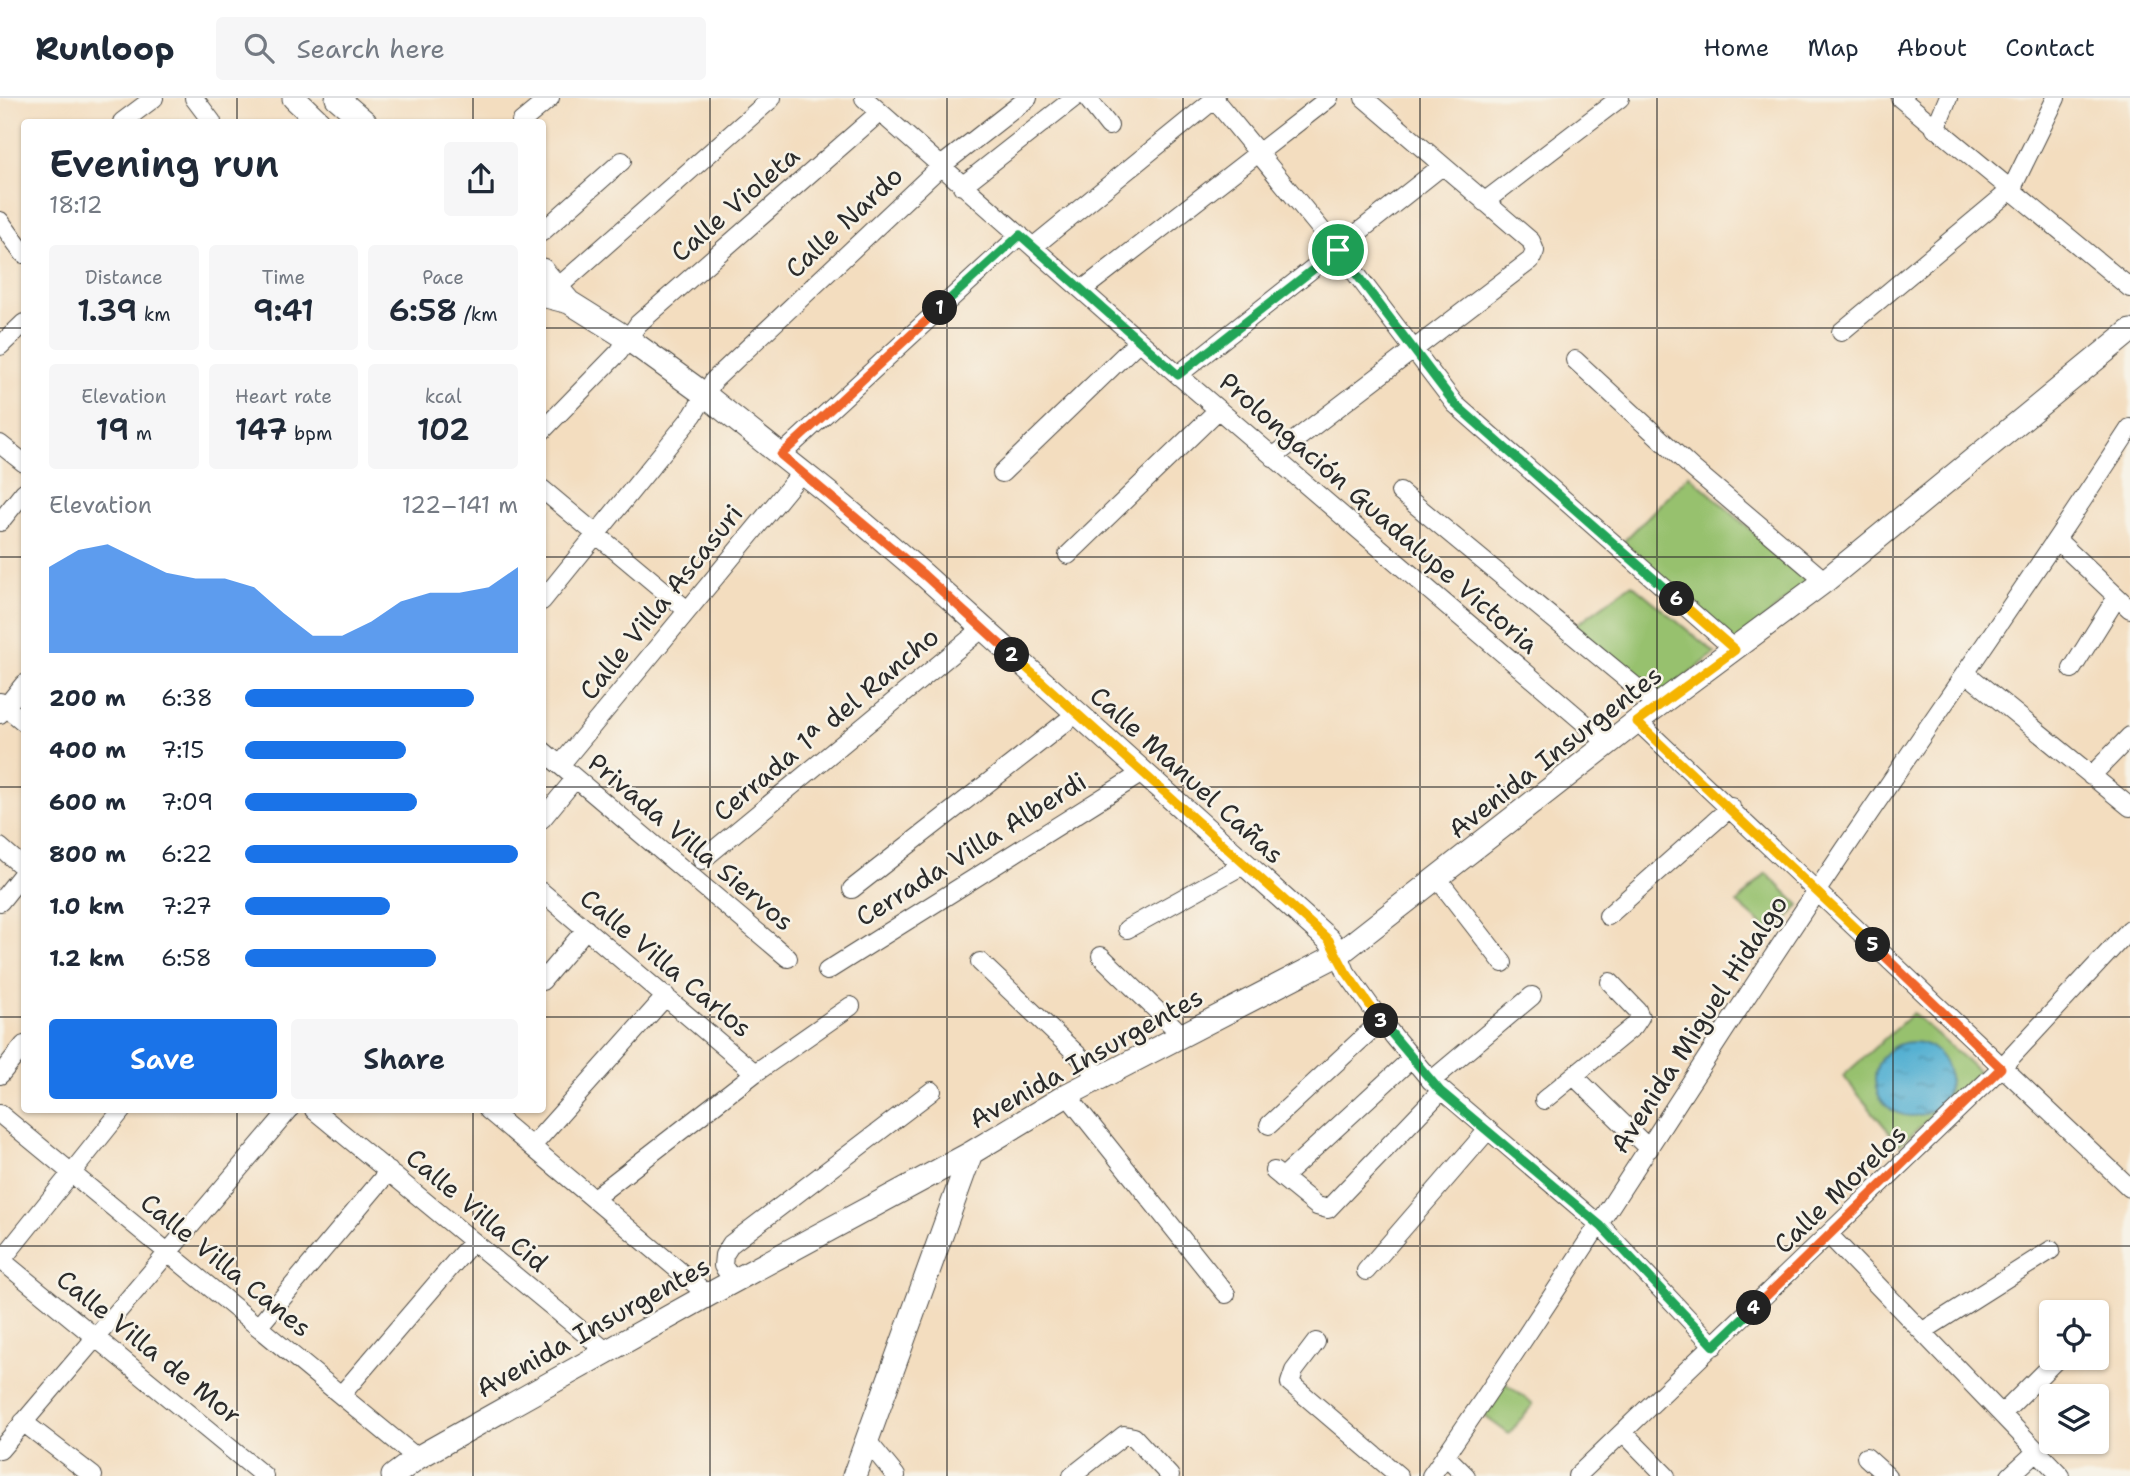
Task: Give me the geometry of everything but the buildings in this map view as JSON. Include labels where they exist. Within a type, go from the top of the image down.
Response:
[{"type":"street","points":[[126,119],[154,98]]},
{"type":"street","points":[[194,98],[210,119]]},
{"type":"street","points":[[294,98],[316,119]]},
{"type":"street","points":[[337,98],[362,119]]},
{"type":"street","points":[[525,119],[550,98]]},
{"type":"street","points":[[552,290],[772,98]]},
{"type":"street","name":"Calle Nardo","points":[[546,595],[693,415],[714,380],[942,166],[1028,98]]},
{"type":"street","points":[[962,186],[1074,98]]},
{"type":"street","points":[[1087,98],[1109,126]]},
{"type":"street","points":[[1082,290],[1329,98]]},
{"type":"street","points":[[1273,457],[1531,260],[1535,251],[1531,241],[1364,98]]},
{"type":"street","points":[[1484,202],[1620,98]]},
{"type":"street","points":[[1900,98],[2130,288]]},
{"type":"street","points":[[1935,129],[1948,98]]},
{"type":"street","points":[[1841,332],[2011,190],[2056,98]]},
{"type":"street","points":[[781,455],[1026,241],[1215,99],[1257,154],[1338,250],[1455,404],[1735,650]]},
{"type":"street","name":"Prolongación Guadalupe Victoria","points":[[871,102],[962,186],[1218,410],[1609,744]]},
{"type":"street","name":"Calle Violeta","points":[[546,427],[628,339],[638,324],[871,102]]},
{"type":"street","points":[[546,228],[622,161]]},
{"type":"street","points":[[1178,375],[1442,166]]},
{"type":"street","points":[[0,221],[21,250]]},
{"type":"street","name":"Calle Manuel Cañas","points":[[552,290],[628,339],[704,394],[802,472],[983,628],[1329,940],[1339,954],[1346,972],[1410,1059],[1487,1131],[1601,1226],[1714,1346]]},
{"type":"street","points":[[0,346],[21,326]]},
{"type":"street","name":"Avenida Insurgentes","points":[[393,1476],[417,1458],[606,1351],[971,1153],[1067,1095],[1339,954],[1637,722],[1825,581],[2130,331]]},
{"type":"street","points":[[1002,473],[1139,341]]},
{"type":"street","points":[[1575,360],[1692,468],[1825,581]]},
{"type":"street","points":[[1068,555],[1218,410]]},
{"type":"street","name":"Avenida Miguel Hidalgo","points":[[1431,1476],[1601,1226],[1817,891],[1967,674],[2130,428]]},
{"type":"street","points":[[0,443],[21,460]]},
{"type":"street","name":"Calle Villa Ascasuri","points":[[561,764],[802,472]]},
{"type":"street","points":[[546,492],[687,610]]},
{"type":"street","points":[[1400,492],[1659,706]]},
{"type":"street","points":[[0,522],[21,496]]},
{"type":"street","points":[[2057,540],[2124,603],[2073,669]]},
{"type":"street","name":"Cerrada 1ª del Rancho","points":[[702,860],[983,628]]},
{"type":"street","points":[[1967,674],[2130,807]]},
{"type":"street","points":[[21,687],[2,707],[21,720]]},
{"type":"street","points":[[852,889],[1076,714]]},
{"type":"street","points":[[1637,722],[1731,807],[2001,1068],[2130,1188]]},
{"type":"street","points":[[2091,776],[2130,736]]},
{"type":"street","name":"Privada Villa Siervos","points":[[546,753],[788,958]]},
{"type":"street","name":"Cerrada Villa Alberdi","points":[[827,971],[1142,773]]},
{"type":"street","points":[[546,814],[575,779]]},
{"type":"street","points":[[1608,916],[1731,807]]},
{"type":"street","points":[[0,847],[21,867]]},
{"type":"street","points":[[1127,929],[1245,864]]},
{"type":"street","points":[[0,902],[21,874]]},
{"type":"street","points":[[1438,879],[1503,963]]},
{"type":"street","name":"Calle Villa Carlos","points":[[546,895],[755,1073]]},
{"type":"street","points":[[546,976],[586,929]]},
{"type":"street","name":"Calle Morelos","points":[[1577,1476],[1830,1236],[2001,1068],[2130,929]]},
{"type":"street","points":[[1101,956],[1183,1036]]},
{"type":"street","points":[[980,962],[1102,1078]]},
{"type":"street","points":[[1544,1100],[1634,1026],[1640,1017],[1637,1010],[1610,982]]},
{"type":"street","points":[[533,1145],[666,996]]},
{"type":"street","points":[[1410,1059],[1278,1175],[1317,1206],[1328,1209],[1436,1086],[1532,996]]},
{"type":"street","points":[[594,1198],[755,1073],[851,1006]]},
{"type":"street","points":[[1269,1125],[1381,1021]]},
{"type":"street","points":[[0,1075],[21,1049]]},
{"type":"street","points":[[1574,1076],[1649,1149]]},
{"type":"street","points":[[734,1281],[723,1266],[724,1255],[731,1244],[932,1091]]},
{"type":"street","points":[[1067,1095],[1226,1294]]},
{"type":"street","points":[[0,1261],[69,1172],[119,1113]]},
{"type":"street","points":[[0,1450],[286,1113]]},
{"type":"street","name":"Calle Villa Cid","points":[[318,1113],[606,1351]]},
{"type":"street","points":[[492,1113],[708,1295]]},
{"type":"street","name":"Calle Villa Canes","points":[[0,1114],[417,1458]]},
{"type":"street","points":[[1366,1271],[1487,1131]]},
{"type":"street","name":"Avenida Insurgentes","points":[[854,1476],[971,1153]]},
{"type":"street","points":[[258,1327],[389,1171]]},
{"type":"street","points":[[1830,1236],[2061,1476]]},
{"type":"street","points":[[342,1394],[473,1241]]},
{"type":"street","points":[[1923,1331],[2051,1250]]},
{"type":"street","name":"Calle Villa de Mor","points":[[0,1261],[96,1335],[264,1476]]},
{"type":"street","points":[[1316,1342],[1294,1371],[1290,1382],[1399,1476]]},
{"type":"street","points":[[2002,1415],[2046,1370]]},
{"type":"street","points":[[23,1422],[93,1476]]},
{"type":"street","points":[[1624,1433],[1666,1476]]},
{"type":"street","points":[[1072,1476],[1124,1435],[1134,1437],[1170,1476]]},
{"type":"street","points":[[868,1442],[897,1476]]},
{"type":"street","points":[[2010,1476],[2038,1451]]},
{"type":"street","points":[[1445,1455],[1466,1476]]},
{"type":"street","points":[[1866,1457],[1887,1476]]},
{"type":"green space","points":[[1689,475],[1808,581],[1735,644],[1623,542]]},
{"type":"green space","points":[[1632,584],[1715,653],[1652,704],[1569,630]]},
{"type":"green space","points":[[1766,873],[1799,905],[1774,935],[1737,903]]},
{"type":"green space","points":[[1913,1013],[1979,1072],[1900,1145],[1843,1076]]},
{"type":"green space","points":[[1505,1383],[1533,1404],[1509,1434],[1483,1415]]},
{"type":"water","points":[[1912,1042],[1926,1045],[1938,1053],[1946,1065],[1949,1079],[1946,1093],[1938,1105],[1926,1113],[1912,1116],[1898,1113],[1886,1105],[1878,1093],[1875,1079],[1878,1065],[1886,1053],[1898,1045]]},
{"type":"route","points":[[1020,235],[1178,375],[1338,250],[1455,404],[1735,650],[1637,722],[1731,807],[2001,1068],[1714,1346],[1601,1226],[1440,1091],[1410,1059],[1381,1021],[1346,972],[1339,954],[1329,940],[924,575],[781,455],[1020,235]]}]
